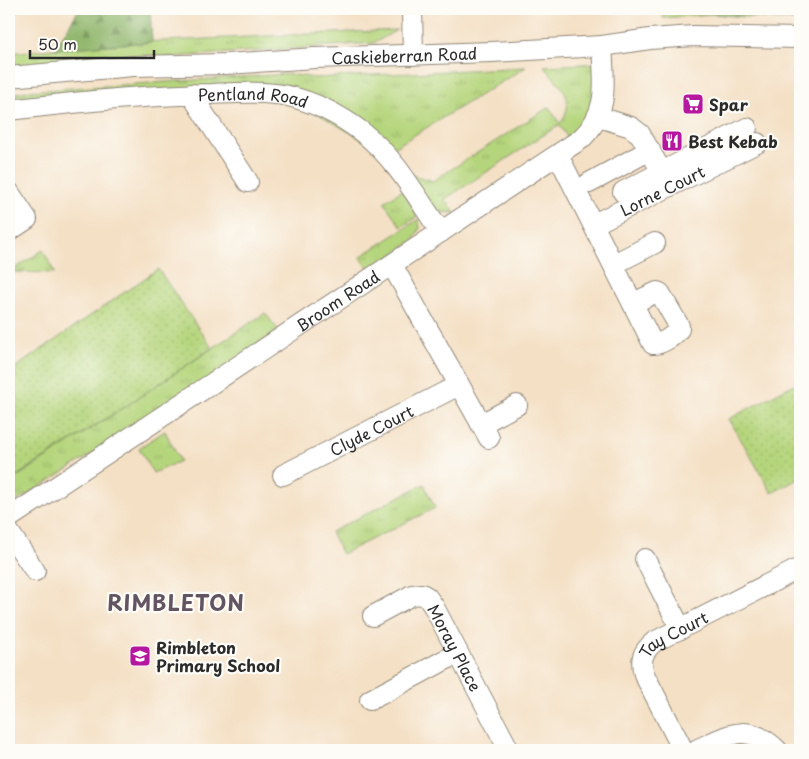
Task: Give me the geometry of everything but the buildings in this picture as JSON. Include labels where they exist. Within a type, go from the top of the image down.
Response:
[{"type":"street","points":[[412,9],[413,54]]},
{"type":"street","name":"Caskieberran Road","points":[[9,77],[132,66],[227,64],[315,58],[602,46],[650,39],[694,36],[800,38]]},
{"type":"street","name":"Broom Road","points":[[9,518],[581,139],[591,130],[599,117],[602,107],[604,93],[602,46]]},
{"type":"street","name":"Pentland Road","points":[[9,110],[86,101],[191,94],[266,93],[290,97],[342,118],[363,133],[385,153],[441,232]]},
{"type":"street","points":[[191,94],[248,182]]},
{"type":"street","points":[[599,117],[631,127],[640,134],[662,172],[623,192]]},
{"type":"street","name":"Lorne Court","points":[[594,224],[752,136],[662,172]]},
{"type":"street","points":[[589,183],[650,150]]},
{"type":"street","points":[[558,155],[653,344],[657,344],[676,334],[679,326],[660,292],[633,303]]},
{"type":"street","points":[[9,192],[26,219],[9,231]]},
{"type":"street","points":[[614,264],[655,243]]},
{"type":"street","points":[[392,265],[485,431],[517,405]]},
{"type":"street","name":"Clyde Court","points":[[283,475],[459,385]]},
{"type":"street","points":[[9,532],[35,571]]},
{"type":"street","points":[[645,559],[681,629]]},
{"type":"street","name":"Tay Court","points":[[683,750],[644,674],[641,664],[643,654],[649,647],[681,629],[800,568]]},
{"type":"street","name":"Moray Place","points":[[372,616],[412,596],[422,594],[427,597],[458,653],[505,749]]},
{"type":"street","points":[[370,700],[458,653]]},
{"type":"street","points":[[696,750],[732,734],[743,732],[762,738],[777,750]]},
{"type":"green space","points":[[79,9],[150,9],[152,42],[55,49]]},
{"type":"green space","points":[[663,9],[713,9],[712,14],[663,18]]},
{"type":"green space","points":[[713,9],[800,9],[800,21],[712,14]]},
{"type":"green space","points":[[397,30],[374,43],[9,68],[9,53],[121,43]]},
{"type":"green space","points":[[603,63],[604,93],[573,145],[559,125],[445,199],[455,213],[427,211],[399,171],[433,181],[549,107],[560,124],[565,115],[567,99],[561,86],[544,66]]},
{"type":"green space","points":[[526,67],[385,153],[290,97],[9,110],[9,94],[28,91],[288,74],[315,78]]},
{"type":"green space","points":[[404,189],[417,217],[401,227],[384,202]]},
{"type":"green space","points":[[419,219],[420,228],[414,240],[370,270],[360,257]]},
{"type":"green space","points":[[43,250],[55,273],[10,272]]},
{"type":"green space","points":[[158,269],[212,348],[10,480],[9,372]]},
{"type":"green space","points":[[265,313],[279,331],[142,423],[9,506],[9,482]]},
{"type":"green space","points":[[800,381],[800,478],[772,493],[729,419]]},
{"type":"green space","points":[[165,431],[180,461],[153,473],[139,448]]},
{"type":"green space","points":[[424,484],[435,508],[342,554],[331,532]]},
{"type":"place","name":"Spar","points":[[693,104]]},
{"type":"place","name":"Best Kebab","points":[[672,141]]},
{"type":"place","name":"Rimbleton Primary School","points":[[140,656]]},
{"type":"district","name":"RIMBLETON","points":[[176,602]]}]
